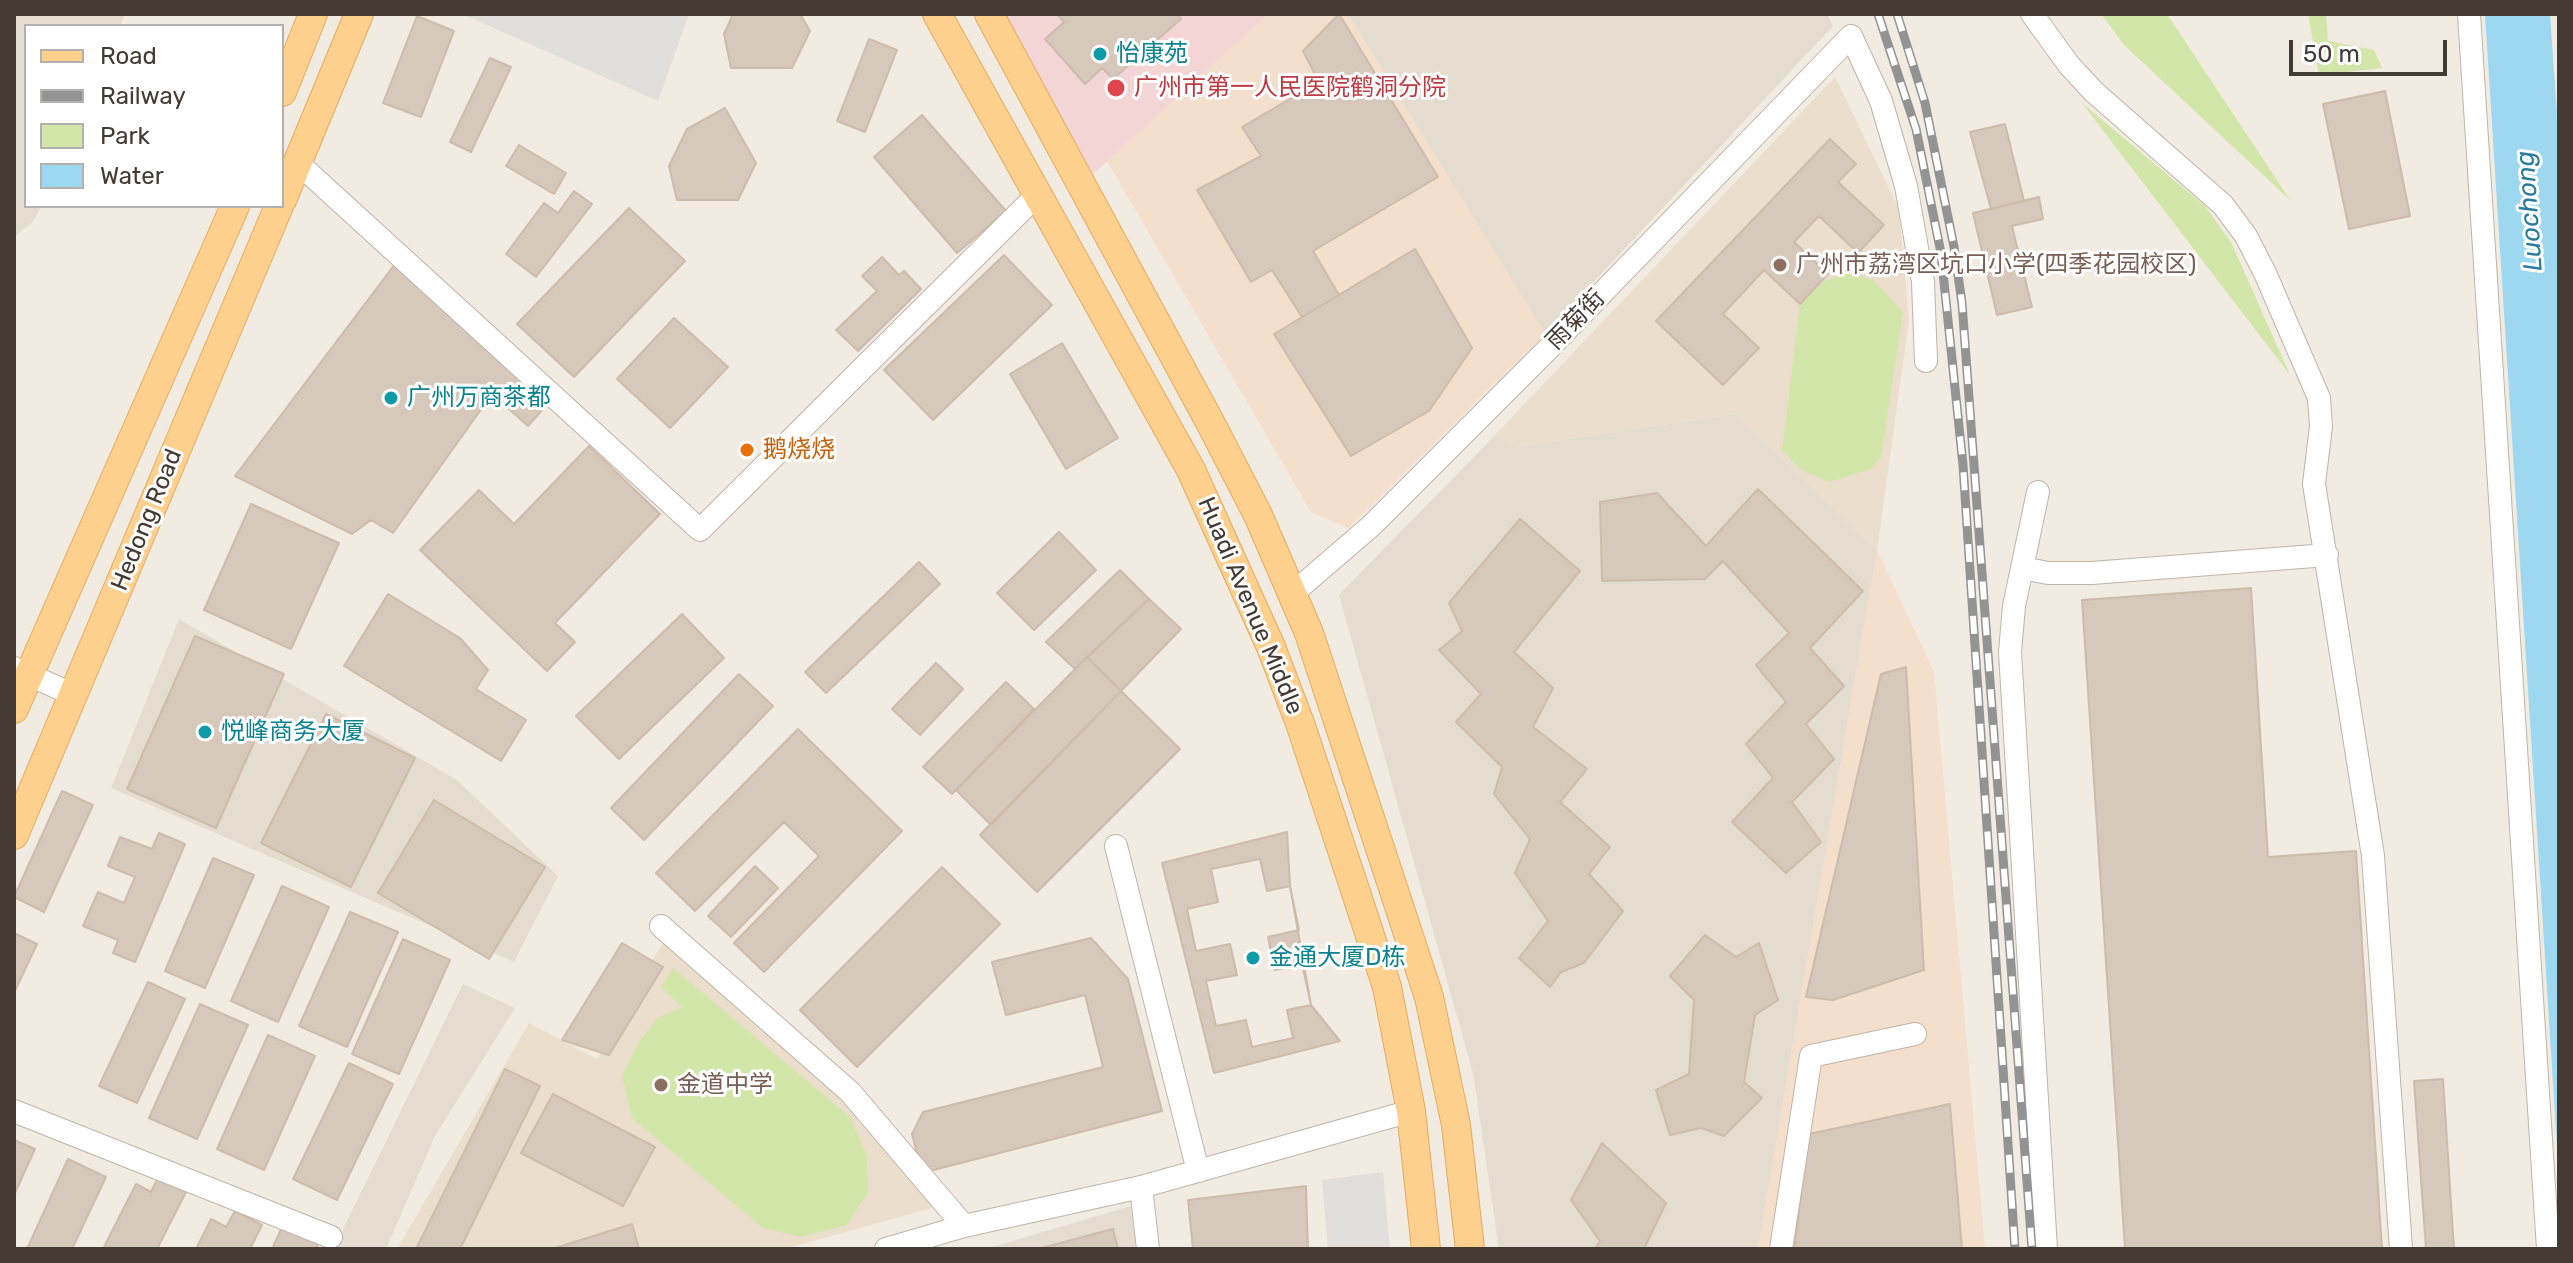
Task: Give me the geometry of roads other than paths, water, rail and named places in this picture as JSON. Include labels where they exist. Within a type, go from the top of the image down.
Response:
[{"type":"main road","points":[[284,87],[313,14]]},
{"type":"main road","points":[[284,195],[359,14]]},
{"type":"main road","points":[[915,14],[995,121]]},
{"type":"main road","name":"Huadi Avenue Middle","points":[[937,14],[1191,470],[1271,647],[1374,941],[1411,1111],[1426,1249]]},
{"type":"main road","name":"Huadi Avenue Middle","points":[[989,14],[1258,515],[1338,712],[1426,983],[1456,1125],[1470,1249]]},
{"type":"main road","name":"Hedong Road","points":[[14,709],[21,672],[234,208]]},
{"type":"main road","name":"Hedong Road","points":[[14,835],[278,208]]},
{"type":"street","points":[[2032,14],[2069,65],[2094,92],[2223,205],[2246,236],[2295,338],[2319,398],[2321,426],[2314,484],[2373,856],[2401,1249]]},
{"type":"street","points":[[2469,14],[2548,1249]]},
{"type":"street","name":"雨菊街","points":[[1292,594],[1371,526],[1851,36],[1881,101],[1906,186],[1923,282],[1926,361]]},
{"type":"street","points":[[298,163],[700,530],[1037,195]]},
{"type":"street","points":[[2038,492],[2010,633],[2010,652],[2046,1249]]},
{"type":"street","points":[[2022,568],[2048,573],[2092,573],[2327,555]]},
{"type":"street","points":[[21,672],[74,695]]},
{"type":"street","points":[[1116,846],[1198,1171]]},
{"type":"street","points":[[661,926],[850,1092],[964,1226]]},
{"type":"street","points":[[1781,1249],[1811,1056],[1915,1034]]},
{"type":"street","points":[[14,1111],[331,1237]]},
{"type":"street","points":[[886,1249],[964,1226],[1141,1187],[1411,1111]]},
{"type":"street","points":[[1141,1187],[1148,1249]]},
{"type":"water","name":"Luochong","points":[[2485,14],[2550,14],[2559,142],[2559,1177]]},
{"type":"railway","points":[[1878,14],[1916,129],[1941,253],[1963,465],[2015,1249]]},
{"type":"railway","points":[[1897,14],[1925,103],[1962,303],[2032,1249]]},
{"type":"place","name":"怡康苑","points":[[1100,54]]},
{"type":"place","name":"广州市第一人民医院鹤洞分院","points":[[1116,88]]},
{"type":"place","name":"广州市荔湾区坑口小学(四季花园校区)","points":[[1780,265]]},
{"type":"place","name":"广州万商茶都","points":[[391,398]]},
{"type":"place","name":"鹅烧烧","points":[[747,450]]},
{"type":"place","name":"悦峰商务大厦","points":[[205,732]]},
{"type":"place","name":"金通大厦D栋","points":[[1253,958]]},
{"type":"place","name":"金道中学","points":[[661,1085]]}]
